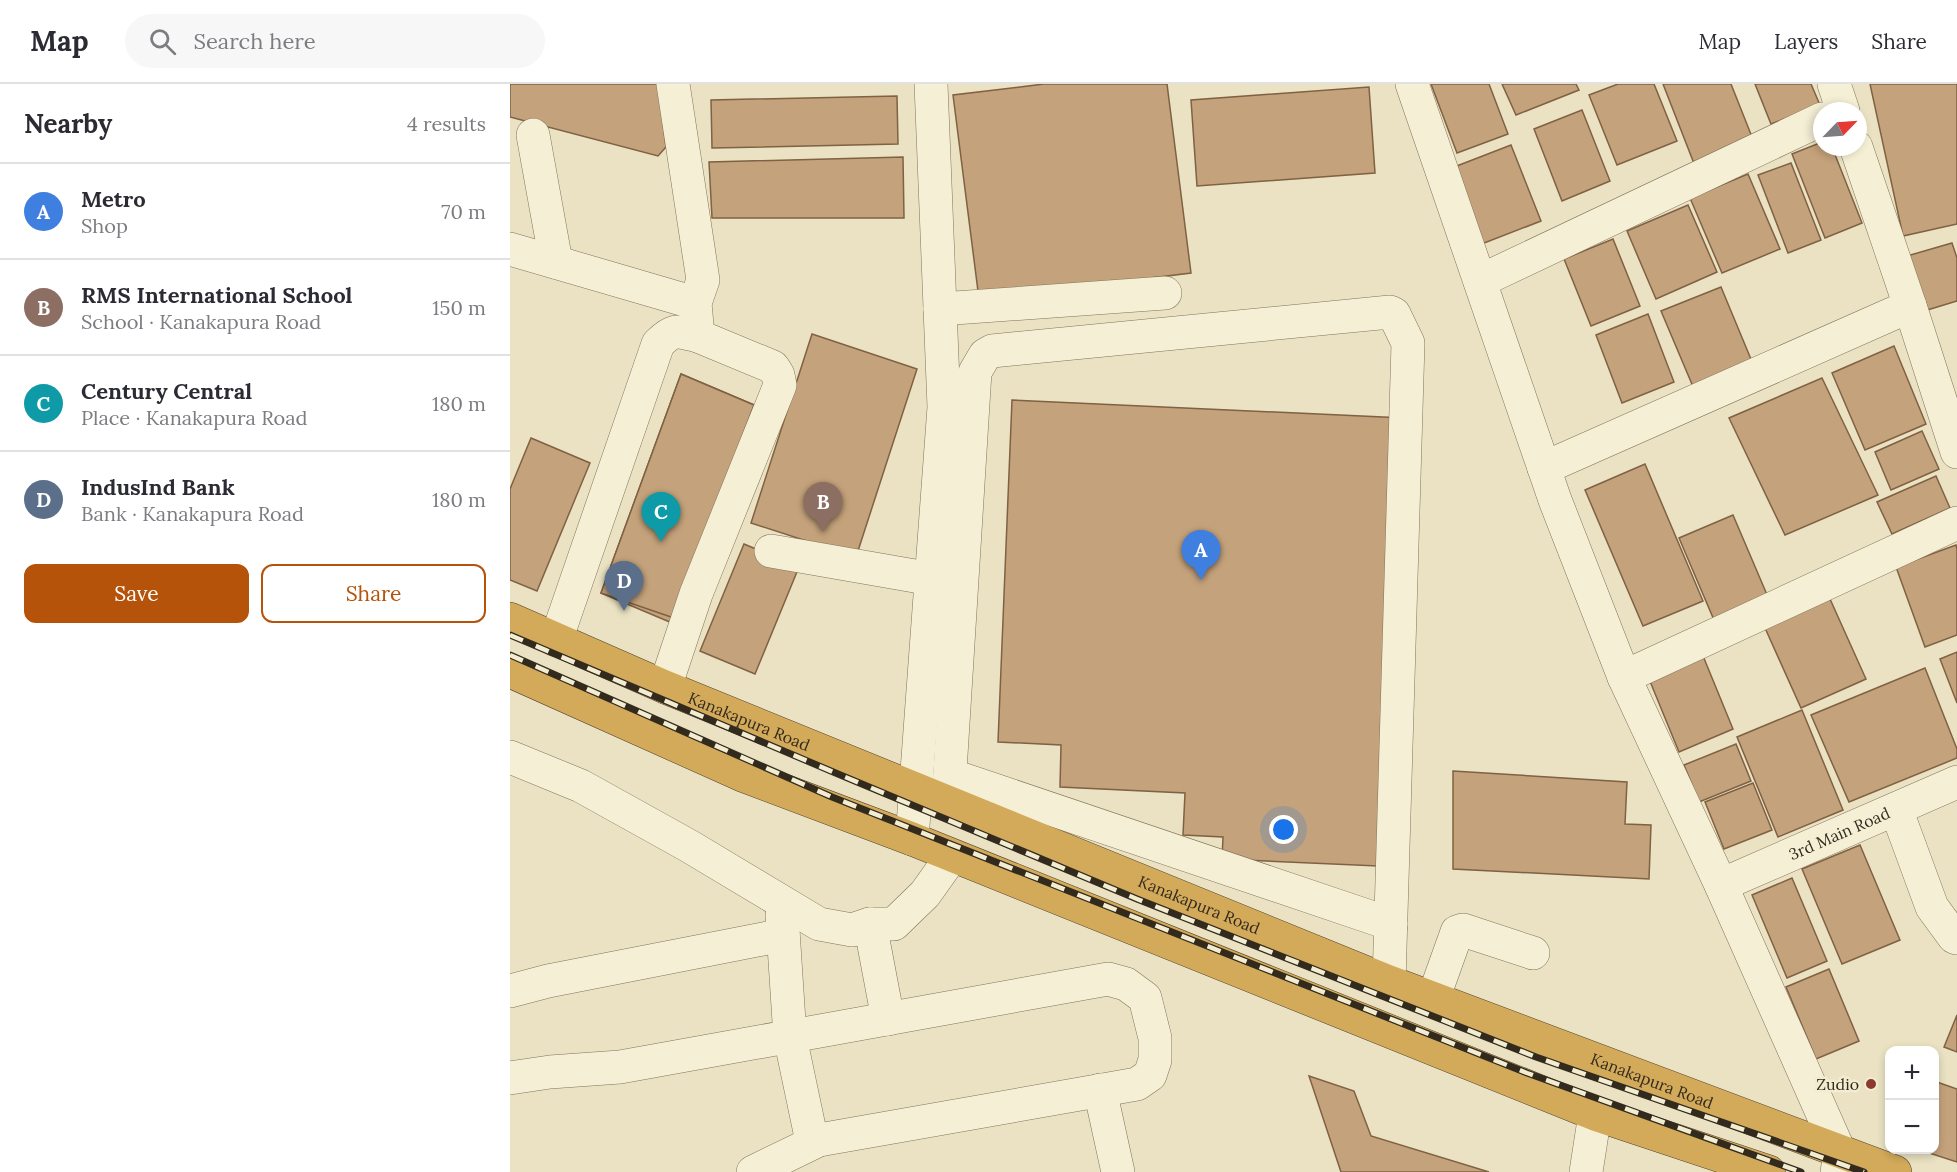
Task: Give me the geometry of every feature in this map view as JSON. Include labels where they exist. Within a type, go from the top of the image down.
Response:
[{"type":"highway","name":"Kanakapura Road","points":[[510,619],[665,687],[854,762],[917,790],[949,789],[1389,982],[1839,1162],[1895,1172]]},
{"type":"highway","points":[[510,671],[742,775],[912,839],[1595,1114],[1769,1172]]},
{"type":"street","points":[[674,84],[703,280],[695,303],[698,336]]},
{"type":"street","points":[[912,839],[944,407],[931,84]]},
{"type":"street","points":[[1412,84],[1544,468],[1624,677],[1720,885],[1839,1162]]},
{"type":"street","points":[[1480,281],[1813,118]]},
{"type":"street","points":[[533,135],[556,262]]},
{"type":"street","points":[[1859,156],[1957,452]]},
{"type":"street","points":[[510,249],[695,303]]},
{"type":"street","points":[[940,309],[1165,293]]},
{"type":"street","points":[[1544,468],[1910,306]]},
{"type":"street","points":[[1389,982],[1391,924],[1408,344],[1394,314],[1390,312],[992,351],[985,355],[975,372],[949,789],[1391,924]]},
{"type":"street","points":[[556,640],[657,345],[669,333],[677,331],[698,336],[773,367],[780,385],[696,594],[665,687]]},
{"type":"street","points":[[1624,677],[1957,523]]},
{"type":"street","points":[[771,551],[932,579]]},
{"type":"street","points":[[510,757],[581,786],[689,846],[819,924],[852,930],[870,924],[894,924],[925,894],[952,856]]},
{"type":"street","name":"3rd Main Road","points":[[1720,885],[1957,783]]},
{"type":"street","points":[[1896,809],[1932,907],[1957,938]]},
{"type":"street","points":[[781,902],[790,1037],[810,1132],[819,1140]]},
{"type":"street","points":[[870,924],[888,1019]]},
{"type":"street","points":[[1433,999],[1457,932],[1464,930],[1533,953]]},
{"type":"street","points":[[510,991],[783,935]]},
{"type":"street","points":[[510,1078],[550,1072],[620,1067],[1108,980],[1126,984],[1145,998],[1155,1038],[1155,1060],[1150,1075],[1137,1084],[819,1140],[753,1172]]},
{"type":"street","points":[[1100,1090],[1118,1172]]},
{"type":"street","points":[[1586,1172],[1595,1114]]},
{"type":"building","points":[[510,84],[658,84],[666,147],[658,156],[510,117]]},
{"type":"building","points":[[1044,84],[1167,84],[1191,273],[979,299],[953,95]]},
{"type":"building","points":[[1431,84],[1489,84],[1508,134],[1457,153]]},
{"type":"building","points":[[1502,84],[1576,84],[1579,90],[1516,115]]},
{"type":"building","points":[[1618,84],[1654,84],[1677,141],[1617,165],[1589,95]]},
{"type":"building","points":[[1663,84],[1731,84],[1754,142],[1695,166]]},
{"type":"building","points":[[1755,84],[1811,84],[1819,102],[1813,102],[1813,108],[1771,124]]},
{"type":"building","points":[[1870,84],[1957,84],[1957,224],[1903,236]]},
{"type":"building","points":[[1369,87],[1375,173],[1197,186],[1191,100]]},
{"type":"building","points":[[897,96],[898,144],[712,148],[711,100]]},
{"type":"building","points":[[1582,110],[1610,181],[1562,201],[1534,129]]},
{"type":"building","points":[[1511,145],[1541,221],[1479,245],[1449,169]]},
{"type":"building","points":[[1813,146],[1813,156],[1836,156],[1862,223],[1825,238],[1792,154]]},
{"type":"building","points":[[903,157],[904,218],[712,218],[709,162]]},
{"type":"building","points":[[1791,163],[1821,240],[1788,253],[1758,175]]},
{"type":"building","points":[[1748,174],[1780,249],[1722,273],[1690,198]]},
{"type":"building","points":[[1688,205],[1717,272],[1656,299],[1627,231]]},
{"type":"building","points":[[1613,239],[1640,306],[1591,326],[1564,259]]},
{"type":"building","points":[[1952,243],[1957,258],[1957,301],[1924,311],[1907,256]]},
{"type":"building","points":[[1721,287],[1753,364],[1694,389],[1661,311]]},
{"type":"building","points":[[1648,314],[1674,382],[1622,403],[1596,335]]},
{"type":"building","points":[[812,334],[917,369],[856,557],[751,523]]},
{"type":"building","points":[[1894,346],[1926,424],[1865,450],[1832,373]]},
{"type":"building","points":[[681,374],[754,405],[672,623],[601,593]]},
{"type":"building","points":[[681,374],[754,405],[674,618],[601,593]]},
{"type":"building","points":[[1822,378],[1878,495],[1785,535],[1729,418]]},
{"type":"building","points":[[1012,400],[1404,418],[1378,866],[1222,859],[1223,837],[1183,835],[1185,793],[1060,787],[1061,745],[998,742]]},
{"type":"building","points":[[1922,431],[1939,469],[1891,490],[1875,452]]},
{"type":"building","points":[[531,438],[590,463],[537,591],[510,580],[510,489]]},
{"type":"building","points":[[1645,464],[1703,601],[1643,626],[1585,490]]},
{"type":"building","points":[[1936,476],[1950,508],[1892,534],[1877,502]]},
{"type":"building","points":[[1733,515],[1768,597],[1714,620],[1679,538]]},
{"type":"building","points":[[744,544],[799,567],[755,674],[700,651]]},
{"type":"building","points":[[1956,545],[1957,635],[1925,647],[1896,567]]},
{"type":"building","points":[[1830,599],[1866,679],[1801,708],[1765,628]]},
{"type":"building","points":[[1701,651],[1733,729],[1679,752],[1647,674]]},
{"type":"building","points":[[1957,652],[1957,703],[1940,659]]},
{"type":"building","points":[[1925,668],[1957,749],[1957,758],[1849,802],[1811,715]]},
{"type":"building","points":[[1802,710],[1843,810],[1778,837],[1737,737]]},
{"type":"building","points":[[1736,744],[1751,781],[1699,802],[1684,765]]},
{"type":"building","points":[[1453,771],[1627,782],[1625,824],[1651,825],[1649,879],[1453,869]]},
{"type":"building","points":[[1753,783],[1772,830],[1724,849],[1705,802]]},
{"type":"building","points":[[1860,845],[1900,940],[1842,964],[1802,869]]},
{"type":"building","points":[[1792,878],[1827,961],[1787,978],[1752,895]]},
{"type":"building","points":[[1829,969],[1859,1041],[1816,1059],[1786,987]]},
{"type":"building","points":[[1957,1015],[1957,1052],[1944,1047]]},
{"type":"building","points":[[1309,1076],[1354,1091],[1371,1136],[1489,1172],[1341,1172]]},
{"type":"building","points":[[1939,1083],[1957,1089],[1957,1162],[1932,1154],[1939,1154]]},
{"type":"railway","points":[[510,635],[1137,899],[1536,1057],[1864,1172]]},
{"type":"railway","points":[[510,655],[832,797],[1527,1073],[1801,1172]]},
{"type":"place","name":"RMS International School","points":[[823,532]]},
{"type":"place","name":"Century Central","points":[[661,542]]},
{"type":"place","name":"Metro","points":[[1201,580]]},
{"type":"place","name":"IndusInd Bank","points":[[624,611]]},
{"type":"place","name":"Zudio","points":[[1871,1084]]}]
